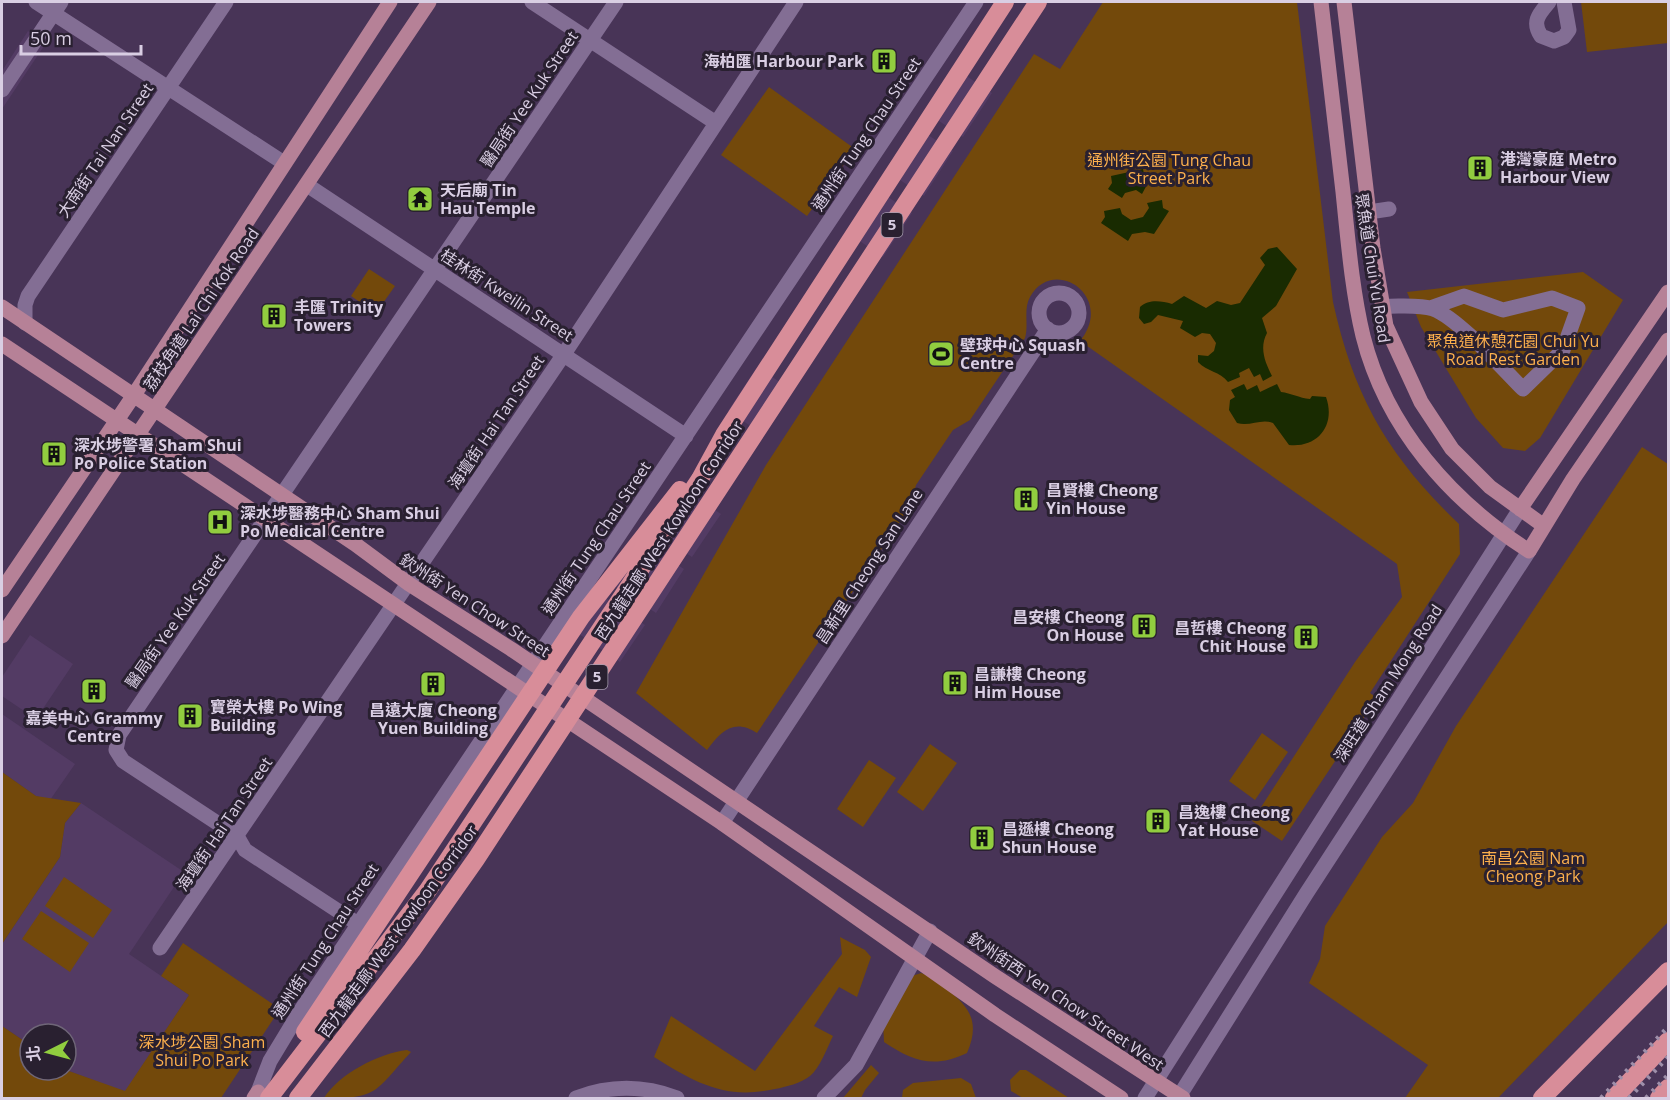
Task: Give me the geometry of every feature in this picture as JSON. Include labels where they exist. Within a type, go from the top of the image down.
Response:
[{"type":"highway","name":"西九龍走廊 West Kowloon Corridor","points":[[260,1096],[366,973],[452,856],[694,488],[724,435],[1005,2]]},
{"type":"highway","name":"西九龍走廊 West Kowloon Corridor","points":[[298,1098],[418,942],[476,859],[1038,2]]},
{"type":"highway","points":[[260,1096],[281,1069],[581,617],[724,435]]},
{"type":"highway","points":[[1542,1098],[1668,972]]},
{"type":"highway","points":[[1614,1098],[1668,1041]]},
{"type":"highway","points":[[1659,1098],[1668,1088]]},
{"type":"main road","name":"荔枝角道 Lai Chi Kok Road","points":[[2,590],[134,395],[390,2]]},
{"type":"main road","name":"荔枝角道 Lai Chi Kok Road","points":[[2,636],[429,2]]},
{"type":"main road","name":"聚魚道 Chui Yu Road","points":[[1321,2],[1347,231],[1363,336],[1371,360],[1395,415],[1427,464],[1470,509],[1529,551]]},
{"type":"main road","name":"聚魚道 Chui Yu Road","points":[[1344,2],[1369,212],[1386,326],[1407,376],[1436,427],[1476,474],[1544,526]]},
{"type":"main road","name":"深旺道 Sham Mong Road","points":[[1520,509],[1668,292]]},
{"type":"main road","name":"欽州街 Yen Chow Street","points":[[2,307],[283,496],[409,585],[737,800],[930,931]]},
{"type":"main road","points":[[1529,551],[1668,340]]},
{"type":"main road","points":[[2,344],[722,823],[1121,1098]]},
{"type":"main road","name":"欽州街西 Yen Chow Street West","points":[[930,931],[1180,1098]]},
{"type":"street","points":[[36,2],[57,7],[169,88],[284,163]]},
{"type":"street","name":"大南街 Tai Nan Street","points":[[25,323],[25,305],[28,296],[226,2]]},
{"type":"street","points":[[532,2],[716,123]]},
{"type":"street","name":"醫局街 Yee Kuk Street","points":[[237,836],[119,756],[116,750],[118,735],[283,496],[616,2]]},
{"type":"street","name":"海壇街 Hai Tan Street","points":[[160,948],[190,919],[237,836],[564,354],[796,2]]},
{"type":"street","name":"通州街 Tung Chau Street","points":[[260,1096],[284,1036],[976,2]]},
{"type":"street","points":[[1549,2],[1537,18],[1536,28],[1540,36],[1554,41],[1564,37],[1569,30],[1564,2]]},
{"type":"street","points":[[2,90],[57,7]]},
{"type":"street","name":"桂林街 Kweilin Street","points":[[307,185],[686,436]]},
{"type":"street","points":[[1369,212],[1389,209]]},
{"type":"street","points":[[1382,306],[1430,308],[1464,296],[1503,310],[1552,298],[1578,308],[1563,350],[1523,390],[1472,339],[1445,316],[1430,308]]},
{"type":"street","name":"昌新里 Cheong San Lane","points":[[722,823],[1048,329]]},
{"type":"street","name":"深旺道 Sham Mong Road","points":[[1145,1098],[1520,509]]},
{"type":"street","points":[[1180,1098],[1312,884],[1529,551]]},
{"type":"street","points":[[237,836],[245,850],[358,924]]},
{"type":"street","points":[[824,1098],[855,1065],[930,931]]},
{"type":"street","points":[[576,1098],[619,1088],[650,1090],[677,1098]]},
{"type":"shaded area","points":[[28,31],[46,43],[2,109],[2,71]]},
{"type":"shaded area","points":[[956,69],[992,93],[963,137],[927,113]]},
{"type":"shaded area","points":[[917,128],[953,151],[924,196],[888,172]]},
{"type":"shaded area","points":[[1143,169],[1145,179],[1149,181],[1142,194],[1136,190],[1125,193],[1122,198],[1108,189],[1112,183],[1111,176]]},
{"type":"shaded area","points":[[876,189],[912,213],[883,257],[848,233]]},
{"type":"shaded area","points":[[1162,200],[1163,208],[1169,211],[1154,234],[1145,232],[1132,234],[1128,241],[1101,223],[1105,217],[1104,211],[1120,208],[1122,214],[1131,220],[1143,217],[1149,208],[1147,203]]},
{"type":"shaded area","points":[[1277,247],[1297,269],[1276,306],[1262,318],[1267,333],[1263,344],[1264,355],[1272,376],[1263,381],[1260,374],[1254,377],[1249,368],[1239,373],[1240,377],[1228,382],[1198,362],[1198,355],[1208,356],[1214,351],[1216,343],[1210,334],[1202,333],[1195,337],[1180,328],[1183,321],[1158,315],[1151,322],[1144,324],[1139,318],[1140,307],[1144,304],[1155,301],[1172,304],[1184,296],[1206,308],[1217,301],[1231,305],[1240,303],[1265,265],[1260,258],[1268,249]]},
{"type":"shaded area","points":[[757,367],[792,390],[764,435],[728,411]]},
{"type":"shaded area","points":[[1244,384],[1247,390],[1257,385],[1260,392],[1277,384],[1281,392],[1302,398],[1326,397],[1329,417],[1322,433],[1308,443],[1289,445],[1273,423],[1264,421],[1237,423],[1229,410],[1230,400],[1235,397],[1231,390]]},
{"type":"shaded area","points":[[680,487],[721,514],[692,557],[651,530]]},
{"type":"shaded area","points":[[643,542],[684,569],[656,613],[615,586]]},
{"type":"shaded area","points":[[601,595],[645,625],[620,662],[576,632]]},
{"type":"shaded area","points":[[30,635],[73,664],[36,719],[2,696],[2,677]]},
{"type":"shaded area","points":[[2,714],[75,764],[50,800],[36,796],[2,772]]},
{"type":"shaded area","points":[[81,803],[184,872],[129,954],[189,995],[125,1092],[78,1074],[78,1022],[18,1022],[18,1037],[2,1026],[2,944],[60,857],[65,823]]},
{"type":"green space","name":"通州街公園 Tung Chau Street Park","points":[[1103,2],[1297,2],[1333,302],[1342,336],[1364,397],[1394,450],[1434,499],[1459,524],[1460,554],[1370,693],[1377,698],[1282,841],[1252,821],[1355,662],[1402,597],[1397,564],[1080,341],[1089,324],[1091,309],[1086,296],[1077,286],[1065,281],[1053,280],[1040,285],[1030,297],[1025,338],[970,420],[953,430],[916,485],[910,507],[757,733],[741,727],[729,729],[717,737],[707,750],[636,693],[766,465],[1034,54],[1060,69]]},
{"type":"green space","points":[[1581,2],[1668,2],[1668,43],[1587,52]]},
{"type":"green space","points":[[769,87],[855,149],[807,216],[721,155]]},
{"type":"green space","points":[[369,269],[395,286],[376,313],[351,296]]},
{"type":"green space","name":"聚魚道休憩花園 Chui Yu Road Rest Garden","points":[[1583,272],[1623,300],[1540,438],[1525,451],[1503,448],[1476,418],[1421,327],[1407,292]]},
{"type":"green space","name":"南昌公園 Nam Cheong Park","points":[[1642,447],[1668,464],[1668,922],[1498,1098],[1405,1098],[1428,1065],[1309,983],[1320,959],[1325,926],[1382,837],[1413,803],[1456,726]]},
{"type":"green space","points":[[1262,733],[1288,752],[1255,800],[1229,781]]},
{"type":"green space","points":[[930,744],[957,763],[923,811],[897,792]]},
{"type":"green space","points":[[869,760],[896,778],[863,827],[837,809]]},
{"type":"green space","points":[[2,772],[36,796],[81,803],[65,823],[60,857],[2,944]]},
{"type":"green space","points":[[64,877],[112,910],[93,938],[45,906]]},
{"type":"green space","points":[[41,911],[89,943],[70,972],[22,939]]},
{"type":"green space","points":[[840,937],[865,950],[871,957],[857,997],[839,987],[814,1026],[833,1036],[817,1068],[806,1078],[789,1086],[757,1092],[726,1091],[684,1075],[654,1057],[671,1016],[755,1071],[842,954]]},
{"type":"green space","name":"深水埗公園 Sham Shui Po Park","points":[[183,943],[280,1009],[221,1098],[2,1098],[2,1026],[18,1037],[18,1082],[78,1082],[78,1074],[125,1091],[189,995],[161,976]]},
{"type":"green space","points":[[921,973],[954,995],[967,1009],[973,1024],[973,1033],[967,1053],[944,1061],[924,1061],[904,1054],[884,1042],[883,1021],[912,976]]},
{"type":"green space","points":[[407,1050],[411,1052],[375,1090],[356,1097],[324,1098],[339,1081],[361,1066],[384,1055]]},
{"type":"green space","points":[[871,1065],[879,1073],[861,1098],[843,1098]]},
{"type":"green space","points":[[1020,1070],[1026,1070],[1069,1098],[1023,1098],[1011,1091],[1010,1080]]},
{"type":"green space","points":[[961,1078],[971,1084],[976,1098],[902,1098],[903,1090],[913,1083]]},
{"type":"railway","points":[[1601,1098],[1668,1027]]},
{"type":"railway","points":[[1629,1098],[1668,1057]]},
{"type":"railway","points":[[1646,1098],[1668,1075]]},
{"type":"place","name":"海柏匯 Harbour Park","points":[[884,61]]},
{"type":"place","name":"港灣豪庭 Metro Harbour View","points":[[1480,168]]},
{"type":"place","name":"天后廟 Tin Hau Temple","points":[[420,199]]},
{"type":"place","name":"丰匯 Trinity Towers","points":[[274,316]]},
{"type":"place","name":"壁球中心 Squash Centre","points":[[941,354]]},
{"type":"place","name":"深水埗警署 Sham Shui Po Police Station","points":[[54,454]]},
{"type":"place","name":"昌賢樓 Cheong Yin House","points":[[1026,499]]},
{"type":"place","name":"深水埗醫務中心 Sham Shui Po Medical Centre","points":[[220,522]]},
{"type":"place","name":"昌安樓 Cheong On House","points":[[1144,626]]},
{"type":"place","name":"昌哲樓 Cheong Chit House","points":[[1306,637]]},
{"type":"place","name":"昌謙樓 Cheong Him House","points":[[955,683]]},
{"type":"place","name":"昌遠大廈 Cheong Yuen Building","points":[[433,684]]},
{"type":"place","name":"嘉美中心 Grammy Centre","points":[[94,691]]},
{"type":"place","name":"寶榮大樓 Po Wing Building","points":[[190,716]]},
{"type":"place","name":"昌逸樓 Cheong Yat House","points":[[1158,821]]},
{"type":"place","name":"昌遜樓 Cheong Shun House","points":[[982,838]]}]
